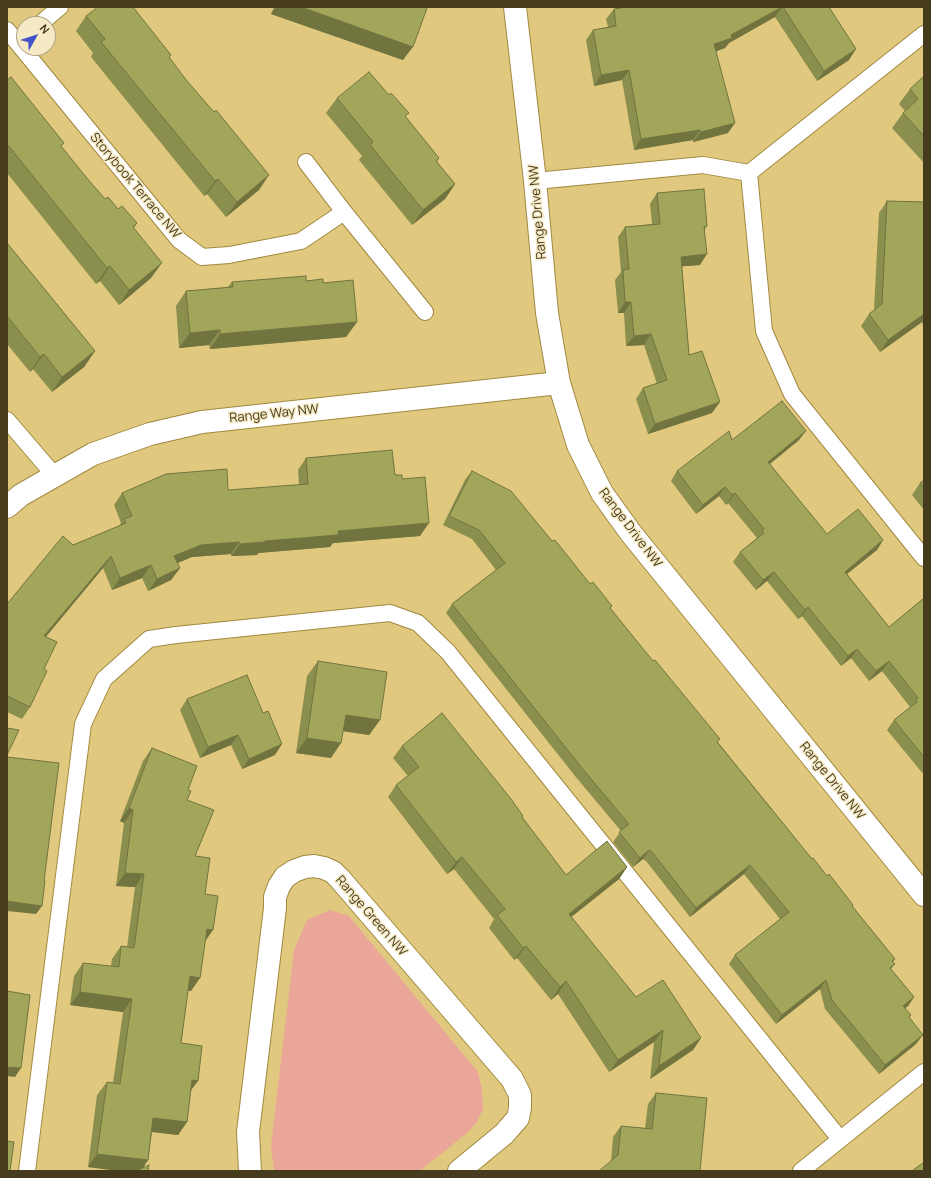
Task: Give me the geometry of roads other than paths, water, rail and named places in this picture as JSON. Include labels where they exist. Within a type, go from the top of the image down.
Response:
[{"type":"street","name":"Range Drive NW","points":[[515,7],[536,181],[547,313],[559,383],[578,445],[602,492],[630,532],[924,895]]},
{"type":"street","name":"Range Way NW","points":[[7,506],[21,495],[93,454],[150,434],[202,422],[559,383]]},
{"type":"street","name":"Range Green NW","points":[[250,1171],[248,1132],[275,908],[275,897],[279,886],[285,877],[294,871],[305,867],[314,866],[324,868],[332,872],[340,879],[512,1079],[520,1095],[518,1118],[504,1134],[459,1171]]},
{"type":"lane","points":[[49,16],[60,7]]},
{"type":"lane","name":"Storybook Terrace NW","points":[[7,30],[16,44]]},
{"type":"lane","points":[[536,181],[703,165],[749,173],[924,34]]},
{"type":"lane","name":"Storybook Terrace NW","points":[[26,56],[179,240],[202,257],[229,256],[301,241],[344,212]]},
{"type":"lane","points":[[306,162],[344,212],[425,312]]},
{"type":"lane","points":[[749,173],[764,331],[792,394],[924,558]]},
{"type":"lane","points":[[7,420],[55,476]]},
{"type":"lane","points":[[27,1171],[84,724],[104,679],[149,639],[390,614],[418,623],[448,652],[840,1140]]},
{"type":"lane","points":[[801,1171],[924,1072]]}]
